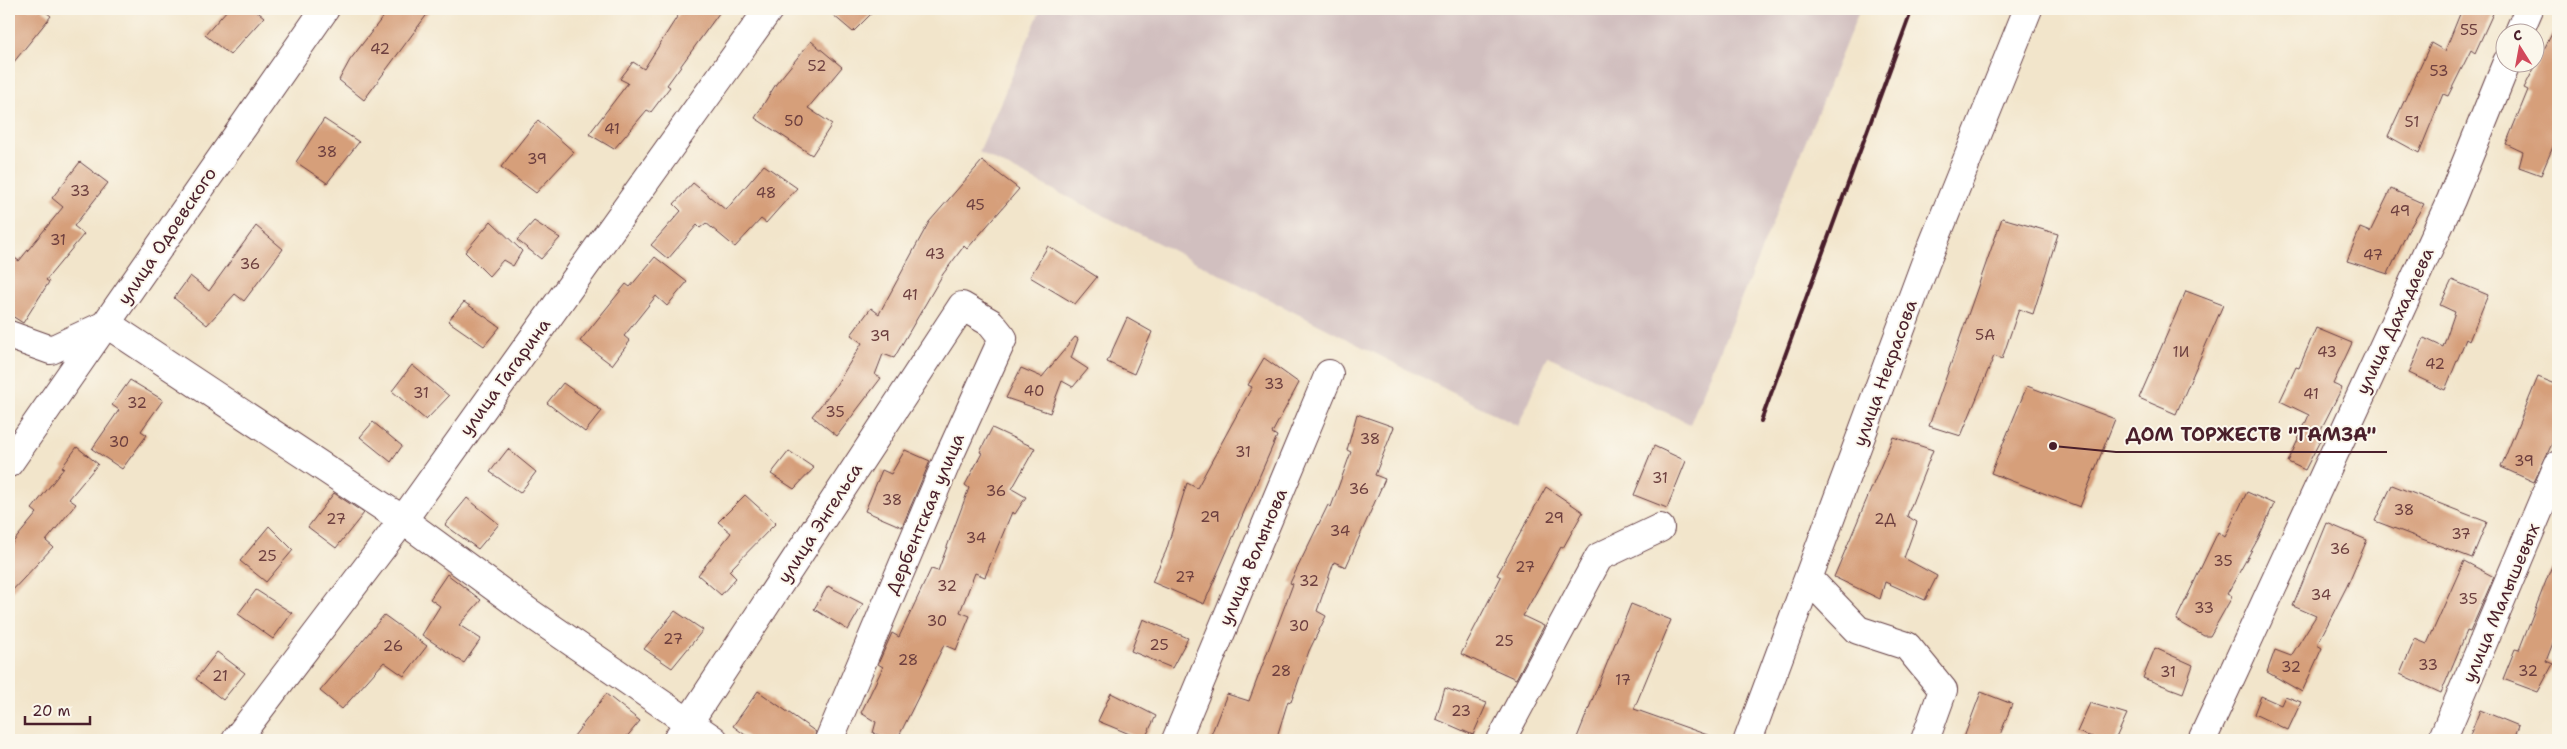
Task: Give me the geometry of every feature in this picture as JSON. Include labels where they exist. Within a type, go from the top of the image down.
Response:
[{"type":"street","name":"улица Одоевского","points":[[9,463],[325,9]]},
{"type":"street","name":"улица Гагарина","points":[[236,740],[403,520],[769,9]]},
{"type":"street","name":"улица Некрасова","points":[[1748,740],[1925,264],[2028,9]]},
{"type":"street","points":[[2523,22],[2529,9]]},
{"type":"street","name":"улица Дахадаева","points":[[2202,740],[2451,200],[2503,72]]},
{"type":"street","name":"улица Энгельса","points":[[683,732],[962,306]]},
{"type":"street","name":"Дербентская улица","points":[[829,740],[947,461],[1003,338],[991,323],[962,306]]},
{"type":"street","points":[[9,335],[51,350],[107,324],[403,520],[527,611],[683,732],[714,740]]},
{"type":"street","name":"улица Волынова","points":[[1176,740],[1330,374]]},
{"type":"street","name":"улица Малышевых","points":[[2442,740],[2558,465]]},
{"type":"street","points":[[1501,740],[1599,557],[1660,528]]},
{"type":"street","points":[[1809,578],[1858,630],[1907,646],[1943,690],[1924,740]]},
{"type":"shaded area","points":[[1041,9],[1860,9],[1690,424],[1548,356],[1518,426],[979,152]]},
{"type":"building","points":[[9,9],[42,9],[51,16],[9,68]]},
{"type":"building","points":[[228,9],[254,9],[264,17],[230,55],[205,35]]},
{"type":"building","points":[[389,9],[431,9],[364,100],[339,80],[350,60]]},
{"type":"building","points":[[682,9],[722,9],[667,85],[670,87],[651,112],[647,110],[614,149],[589,134],[628,83],[620,79],[633,62],[644,69]]},
{"type":"building","points":[[826,9],[876,9],[853,32]]},
{"type":"building","points":[[2462,9],[2495,9],[2475,53],[2471,50],[2448,96],[2443,94],[2419,153],[2388,136],[2431,43],[2445,51]]},
{"type":"building","points":[[2558,22],[2558,135],[2541,175],[2519,167],[2523,152],[2506,144],[2528,90],[2524,88],[2532,72],[2544,72],[2544,49]]},
{"type":"building","points":[[811,41],[842,67],[808,108],[832,124],[812,155],[755,118],[776,84]]},
{"type":"building","points":[[324,119],[359,142],[327,183],[296,162]]},
{"type":"building","points":[[538,120],[574,152],[536,193],[501,167]]},
{"type":"building","points":[[982,161],[1019,189],[967,249],[964,246],[943,274],[894,358],[883,354],[875,375],[881,378],[837,436],[812,416],[833,390],[862,343],[851,335],[871,308],[879,314],[929,222]]},
{"type":"building","points":[[80,162],[108,183],[74,226],[84,234],[46,280],[49,282],[23,323],[9,314],[9,254],[19,261],[63,207],[52,198]]},
{"type":"building","points":[[764,165],[797,188],[766,223],[761,219],[735,247],[706,223],[700,228],[697,225],[668,259],[651,245],[681,211],[674,204],[693,183],[726,210]]},
{"type":"building","points":[[2391,189],[2424,204],[2407,233],[2388,274],[2347,261],[2360,228],[2370,232]]},
{"type":"building","points":[[2002,218],[2058,234],[2033,314],[2019,309],[2002,359],[1994,356],[1961,436],[1929,426]]},
{"type":"building","points":[[491,221],[522,251],[513,266],[503,260],[489,276],[465,252]]},
{"type":"building","points":[[534,221],[560,238],[541,259],[517,240]]},
{"type":"building","points":[[256,226],[283,249],[244,301],[235,294],[207,325],[174,298],[190,276],[209,291]]},
{"type":"building","points":[[1048,246],[1097,277],[1075,304],[1030,277]]},
{"type":"building","points":[[655,257],[687,282],[667,306],[656,296],[624,336],[630,341],[612,365],[580,341],[626,284],[630,287]]},
{"type":"building","points":[[2452,280],[2488,295],[2469,341],[2466,339],[2445,390],[2409,373],[2424,338],[2443,347],[2455,312],[2440,305]]},
{"type":"building","points":[[2186,291],[2223,305],[2176,414],[2139,398]]},
{"type":"building","points":[[464,302],[500,327],[484,346],[448,321]]},
{"type":"building","points":[[1127,318],[1152,332],[1134,374],[1107,362]]},
{"type":"building","points":[[2316,328],[2352,343],[2333,384],[2342,388],[2319,433],[2323,435],[2305,470],[2288,462],[2309,415],[2280,401],[2296,367],[2299,368]]},
{"type":"building","points":[[1075,337],[1078,339],[1071,358],[1088,369],[1073,387],[1062,381],[1050,413],[1006,398],[1021,368],[1042,377]]},
{"type":"building","points":[[1264,358],[1299,383],[1272,433],[1277,436],[1204,604],[1152,582],[1166,551],[1187,483],[1197,488],[1252,387],[1248,385]]},
{"type":"building","points":[[412,365],[449,396],[426,420],[392,391]]},
{"type":"building","points":[[2538,377],[2558,385],[2558,431],[2534,482],[2501,467]]},
{"type":"building","points":[[130,380],[163,400],[141,431],[147,435],[122,469],[92,449],[119,410],[112,405]]},
{"type":"building","points":[[563,383],[602,411],[585,432],[547,403]]},
{"type":"building","points":[[2027,386],[2115,419],[2080,507],[1991,473]]},
{"type":"building","points":[[1357,414],[1394,427],[1375,475],[1385,479],[1346,567],[1334,562],[1317,611],[1326,616],[1309,651],[1291,702],[1288,701],[1276,740],[1209,740],[1227,694],[1249,701],[1293,584],[1290,583],[1328,505],[1331,507],[1351,452],[1347,450]]},
{"type":"building","points":[[373,422],[402,446],[391,462],[360,437]]},
{"type":"building","points":[[992,428],[1035,448],[1012,489],[1026,497],[1015,514],[1012,512],[985,577],[975,573],[960,612],[970,616],[956,650],[944,645],[897,740],[891,740],[873,733],[876,722],[861,713],[883,667],[878,664],[892,633],[899,637],[931,569],[938,571],[969,488],[965,485],[982,453],[980,452]]},
{"type":"building","points":[[1893,437],[1933,450],[1907,516],[1917,522],[1904,558],[1937,576],[1925,600],[1885,582],[1880,599],[1834,577]]},
{"type":"building","points":[[1654,446],[1686,461],[1667,508],[1634,495]]},
{"type":"building","points":[[77,447],[98,464],[69,499],[76,504],[46,541],[53,547],[9,594],[9,547],[37,513],[32,509],[64,468],[62,467]]},
{"type":"building","points":[[508,449],[536,472],[520,493],[490,472]]},
{"type":"building","points":[[905,450],[930,461],[902,527],[865,511],[882,470],[891,474]]},
{"type":"building","points":[[789,451],[814,468],[794,489],[771,474]]},
{"type":"building","points":[[2392,485],[2487,522],[2472,558],[2375,521]]},
{"type":"building","points":[[1546,487],[1583,512],[1563,548],[1561,547],[1523,616],[1544,626],[1516,679],[1461,654],[1501,577],[1497,575]]},
{"type":"building","points":[[2247,492],[2274,504],[2258,539],[2227,594],[2232,597],[2210,636],[2204,636],[2176,620],[2218,532],[2225,537]]},
{"type":"building","points":[[334,493],[364,513],[336,548],[308,527]]},
{"type":"building","points":[[745,495],[776,523],[729,571],[736,578],[721,595],[698,575],[731,533],[718,522]]},
{"type":"building","points":[[467,498],[499,524],[478,549],[445,525]]},
{"type":"building","points":[[2327,523],[2367,540],[2347,586],[2317,645],[2322,648],[2302,692],[2267,672],[2275,650],[2291,656],[2316,616],[2293,606]]},
{"type":"building","points":[[269,526],[293,550],[266,582],[240,561]]},
{"type":"building","points":[[2557,553],[2558,630],[2546,661],[2553,664],[2538,692],[2503,679],[2515,649],[2519,650]]},
{"type":"building","points":[[2464,561],[2494,577],[2470,632],[2467,631],[2441,693],[2400,674],[2415,639],[2427,644]]},
{"type":"building","points":[[447,574],[481,600],[459,625],[481,639],[464,663],[422,635],[440,606],[430,599]]},
{"type":"building","points":[[828,586],[863,604],[848,630],[814,609]]},
{"type":"building","points":[[256,590],[292,613],[273,639],[238,614]]},
{"type":"building","points":[[1631,604],[1671,620],[1634,709],[1716,738],[1715,740],[1576,740]]},
{"type":"building","points":[[675,611],[703,630],[672,668],[644,649]]},
{"type":"building","points":[[384,615],[427,646],[404,676],[384,662],[342,709],[320,691]]},
{"type":"building","points":[[1143,619],[1188,638],[1172,668],[1131,651]]},
{"type":"building","points":[[2155,648],[2193,665],[2183,693],[2143,678]]},
{"type":"building","points":[[217,652],[245,673],[223,700],[196,679]]},
{"type":"building","points":[[1445,688],[1487,703],[1473,735],[1436,719]]},
{"type":"building","points":[[758,691],[816,732],[814,740],[752,740],[733,726]]},
{"type":"building","points":[[1981,692],[2012,704],[1998,740],[1963,740]]},
{"type":"building","points":[[1111,693],[1156,716],[1144,740],[1098,721]]},
{"type":"building","points":[[606,694],[640,721],[624,740],[571,740]]},
{"type":"building","points":[[2261,696],[2281,705],[2285,696],[2301,702],[2288,730],[2254,714]]},
{"type":"building","points":[[2090,703],[2127,714],[2115,740],[2101,740],[2077,732]]},
{"type":"building","points":[[2480,710],[2519,726],[2514,740],[2468,740]]},
{"type":"railway","points":[[1761,421],[1912,9]]},
{"type":"place","name":"ДОМ ТОРЖЕСТВ \"ГАМЗА\"","points":[[2053,446]]}]
